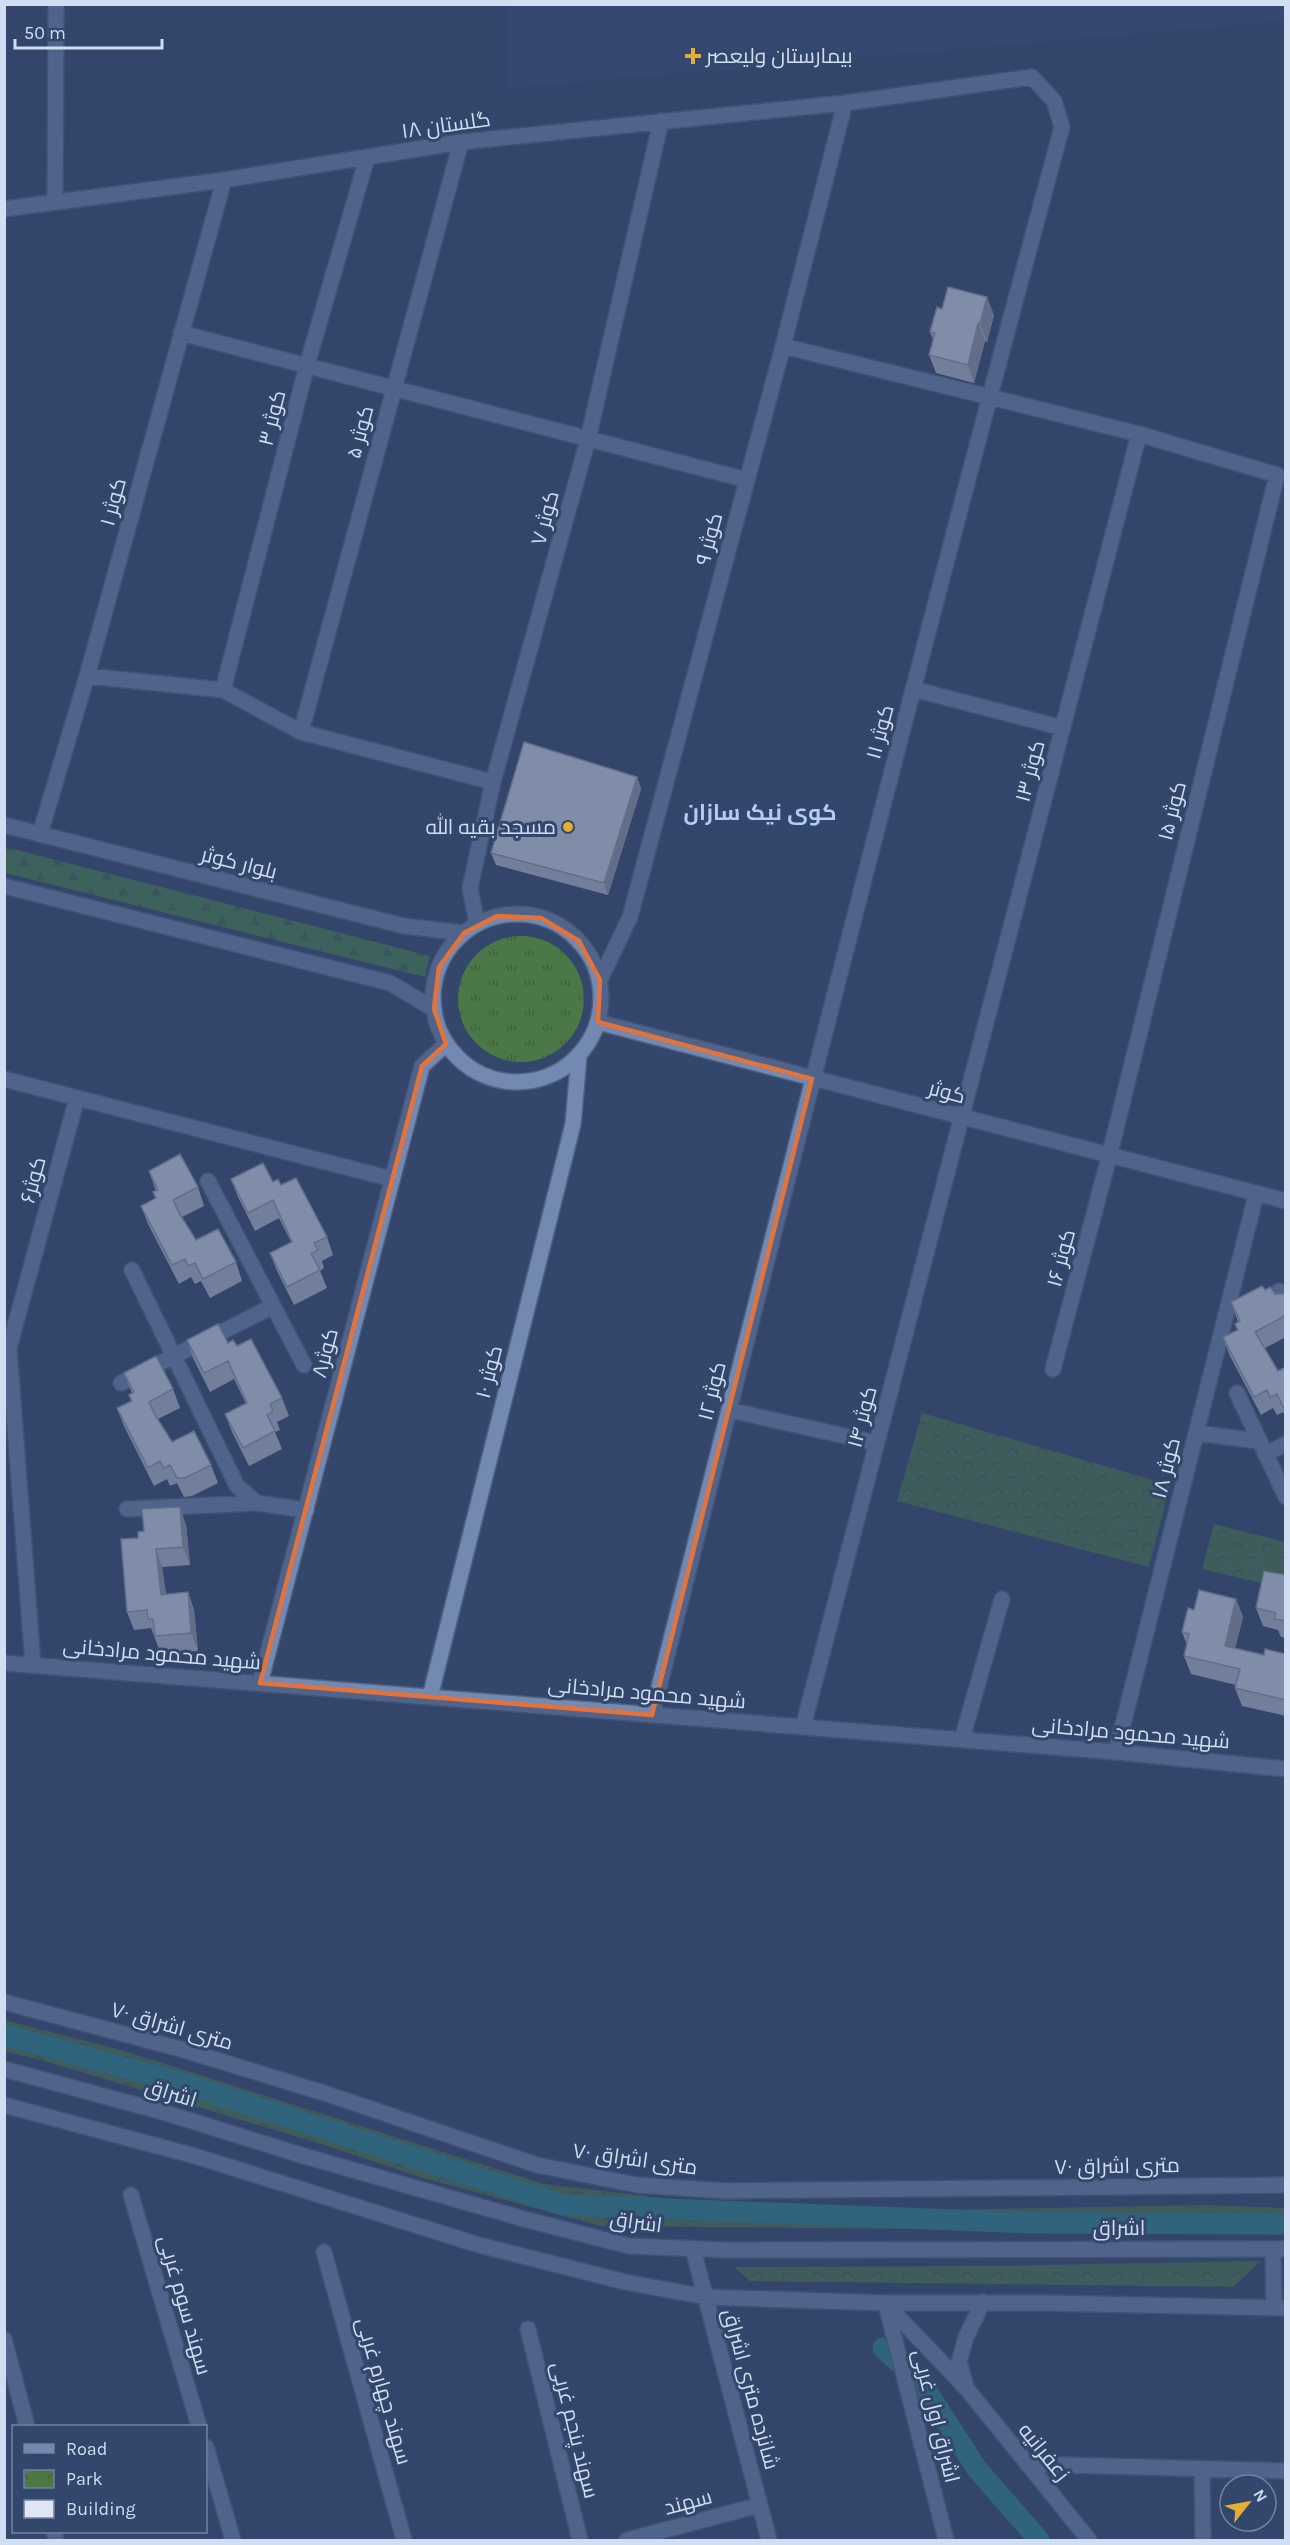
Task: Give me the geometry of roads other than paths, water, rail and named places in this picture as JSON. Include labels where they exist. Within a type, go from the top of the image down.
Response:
[{"type":"street","points":[[55,202],[56,4]]},
{"type":"street","name":"کوثر ۱۱","points":[[812,1078],[989,397],[1062,127],[1054,100],[1032,77],[845,103]]},
{"type":"street","name":"گلستان ۱۸","points":[[4,209],[224,180],[461,142],[845,103]]},
{"type":"street","name":"کوثر ۹","points":[[600,980],[630,917],[783,346],[845,103]]},
{"type":"street","name":"کوثر ۷","points":[[471,928],[470,888],[493,782],[588,439],[661,121]]},
{"type":"street","name":"کوثر ۵","points":[[301,732],[461,142]]},
{"type":"street","name":"کوثر ۳","points":[[224,690],[307,365],[367,158]]},
{"type":"street","name":"کوثر ۱","points":[[40,834],[87,676],[224,180]]},
{"type":"street","points":[[181,333],[747,480]]},
{"type":"street","points":[[783,346],[1139,434]]},
{"type":"street","name":"۱۵ کوثر","points":[[1109,1157],[1277,475],[1139,434]]},
{"type":"street","name":"کوثر ۱۳","points":[[961,1118],[1139,434]]},
{"type":"street","points":[[87,676],[224,690],[301,732],[493,782]]},
{"type":"street","points":[[913,689],[1063,728]]},
{"type":"street","name":"بلوار کوثر","points":[[4,825],[404,926],[471,928]]},
{"type":"street","points":[[4,886],[390,983],[434,1010]]},
{"type":"street","points":[[519,914],[542,918],[562,927],[579,941],[592,959],[600,980],[602,1001],[598,1023],[591,1040],[579,1056],[562,1070],[543,1079],[521,1083],[499,1081],[478,1073],[460,1060],[446,1044],[434,1010],[434,988],[439,967],[449,948],[471,928],[497,916],[519,914]]},
{"type":"street","name":"کوثر","points":[[598,1023],[1286,1201]]},
{"type":"street","name":"کوثر۸","points":[[260,1683],[422,1066],[446,1044]]},
{"type":"street","name":"کوثر ۱۰","points":[[430,1697],[573,1124],[579,1056]]},
{"type":"street","points":[[4,1078],[392,1179]]},
{"type":"street","name":"کوثر ۱۲","points":[[652,1714],[812,1078]]},
{"type":"street","name":"کوثر۶","points":[[33,1665],[7,1348],[77,1098]]},
{"type":"street","name":"کوثر ۱۴","points":[[803,1726],[961,1118]]},
{"type":"street","name":"کوثر ۱۶","points":[[1053,1369],[1109,1157]]},
{"type":"street","points":[[208,1181],[304,1365]]},
{"type":"street","name":"کوثر ۱۸","points":[[1116,1752],[1256,1195]]},
{"type":"street","points":[[132,1270],[237,1485],[257,1503]]},
{"type":"street","points":[[121,1383],[273,1305]]},
{"type":"street","points":[[1237,1393],[1286,1497]]},
{"type":"street","points":[[729,1410],[876,1443]]},
{"type":"street","points":[[1196,1433],[1261,1447],[1286,1444]]},
{"type":"street","points":[[127,1509],[257,1503],[306,1510]]},
{"type":"street","points":[[962,1739],[1002,1599]]},
{"type":"street","name":"شهید محمود مرادخانی","points":[[4,1663],[962,1739],[1286,1768]]},
{"type":"street","name":"۷۰ متری اشراق","points":[[4,2002],[61,2015],[184,2050],[324,2093],[537,2165],[637,2185],[726,2192],[1286,2185]]},
{"type":"street","name":"اشراق","points":[[4,2069],[166,2113],[304,2156],[524,2219],[628,2246],[693,2249],[1279,2249]]},
{"type":"street","points":[[4,2105],[195,2156],[479,2245],[625,2282],[706,2297],[885,2303],[983,2302],[1280,2308],[1279,2249]]},
{"type":"street","name":"سهند سوم غربی","points":[[131,2195],[198,2425]]},
{"type":"street","name":"شانزده متری اشراق","points":[[693,2249],[769,2541]]},
{"type":"street","name":"سهند چهارم غربی","points":[[324,2252],[404,2541]]},
{"type":"street","name":"زعفرانیه","points":[[967,2389],[959,2362],[966,2337],[983,2302]]},
{"type":"street","name":"زعفرانیه","points":[[885,2303],[967,2389],[1089,2541]]},
{"type":"street","name":"اشراق اول غربی","points":[[885,2303],[946,2541]]},
{"type":"street","name":"سهند پنجم غربی","points":[[528,2329],[580,2541]]},
{"type":"street","points":[[4,2339],[26,2425]]},
{"type":"street","points":[[207,2450],[233,2541]]},
{"type":"street","points":[[1027,2464],[1286,2471]]},
{"type":"street","points":[[1202,2469],[1203,2541]]},
{"type":"street","name":"سهند","points":[[627,2541],[760,2505]]},
{"type":"waterway","points":[[4,2035],[175,2081],[563,2205],[1034,2223],[1286,2224]]},
{"type":"waterway","points":[[883,2348],[923,2385],[977,2469],[1039,2540]]},
{"type":"place","name":"بیمارستان ولیعصر","points":[[693,56]]},
{"type":"place","name":"مسجد بقیه الله","points":[[568,827]]},
{"type":"district","name":"کوی نیک سازان","points":[[760,813]]}]
